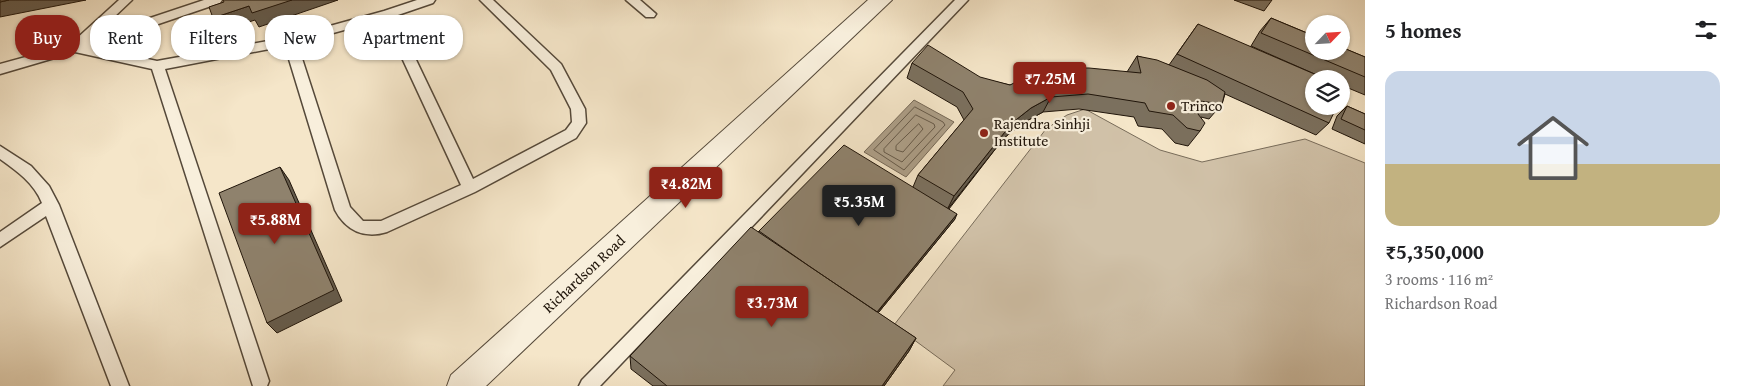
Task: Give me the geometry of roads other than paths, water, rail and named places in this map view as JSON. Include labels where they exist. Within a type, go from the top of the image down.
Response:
[{"type":"street","name":"Richardson Road","points":[[463,386],[881,0]]},
{"type":"lane","points":[[80,43],[126,0]]},
{"type":"lane","points":[[80,46],[216,0]]},
{"type":"lane","points":[[334,29],[429,0]]},
{"type":"lane","points":[[296,60],[343,210],[359,227],[382,227],[470,188],[571,134],[579,123],[578,109],[556,67],[486,0]]},
{"type":"lane","points":[[632,0],[650,14]]},
{"type":"lane","points":[[588,386],[962,0]]},
{"type":"lane","points":[[388,14],[470,188]]},
{"type":"lane","points":[[80,49],[157,66],[265,47]]},
{"type":"lane","points":[[0,69],[32,60]]},
{"type":"lane","points":[[157,66],[260,381]]},
{"type":"lane","points":[[0,152],[26,170],[44,190],[120,386]]},
{"type":"lane","points":[[0,240],[50,205]]},
{"type":"water","points":[[914,100],[954,122],[906,177],[864,152]]},
{"type":"place","name":"Trinco","points":[[1171,106]]},
{"type":"place","name":"Rajendra Sinhji Institute","points":[[984,133]]}]
